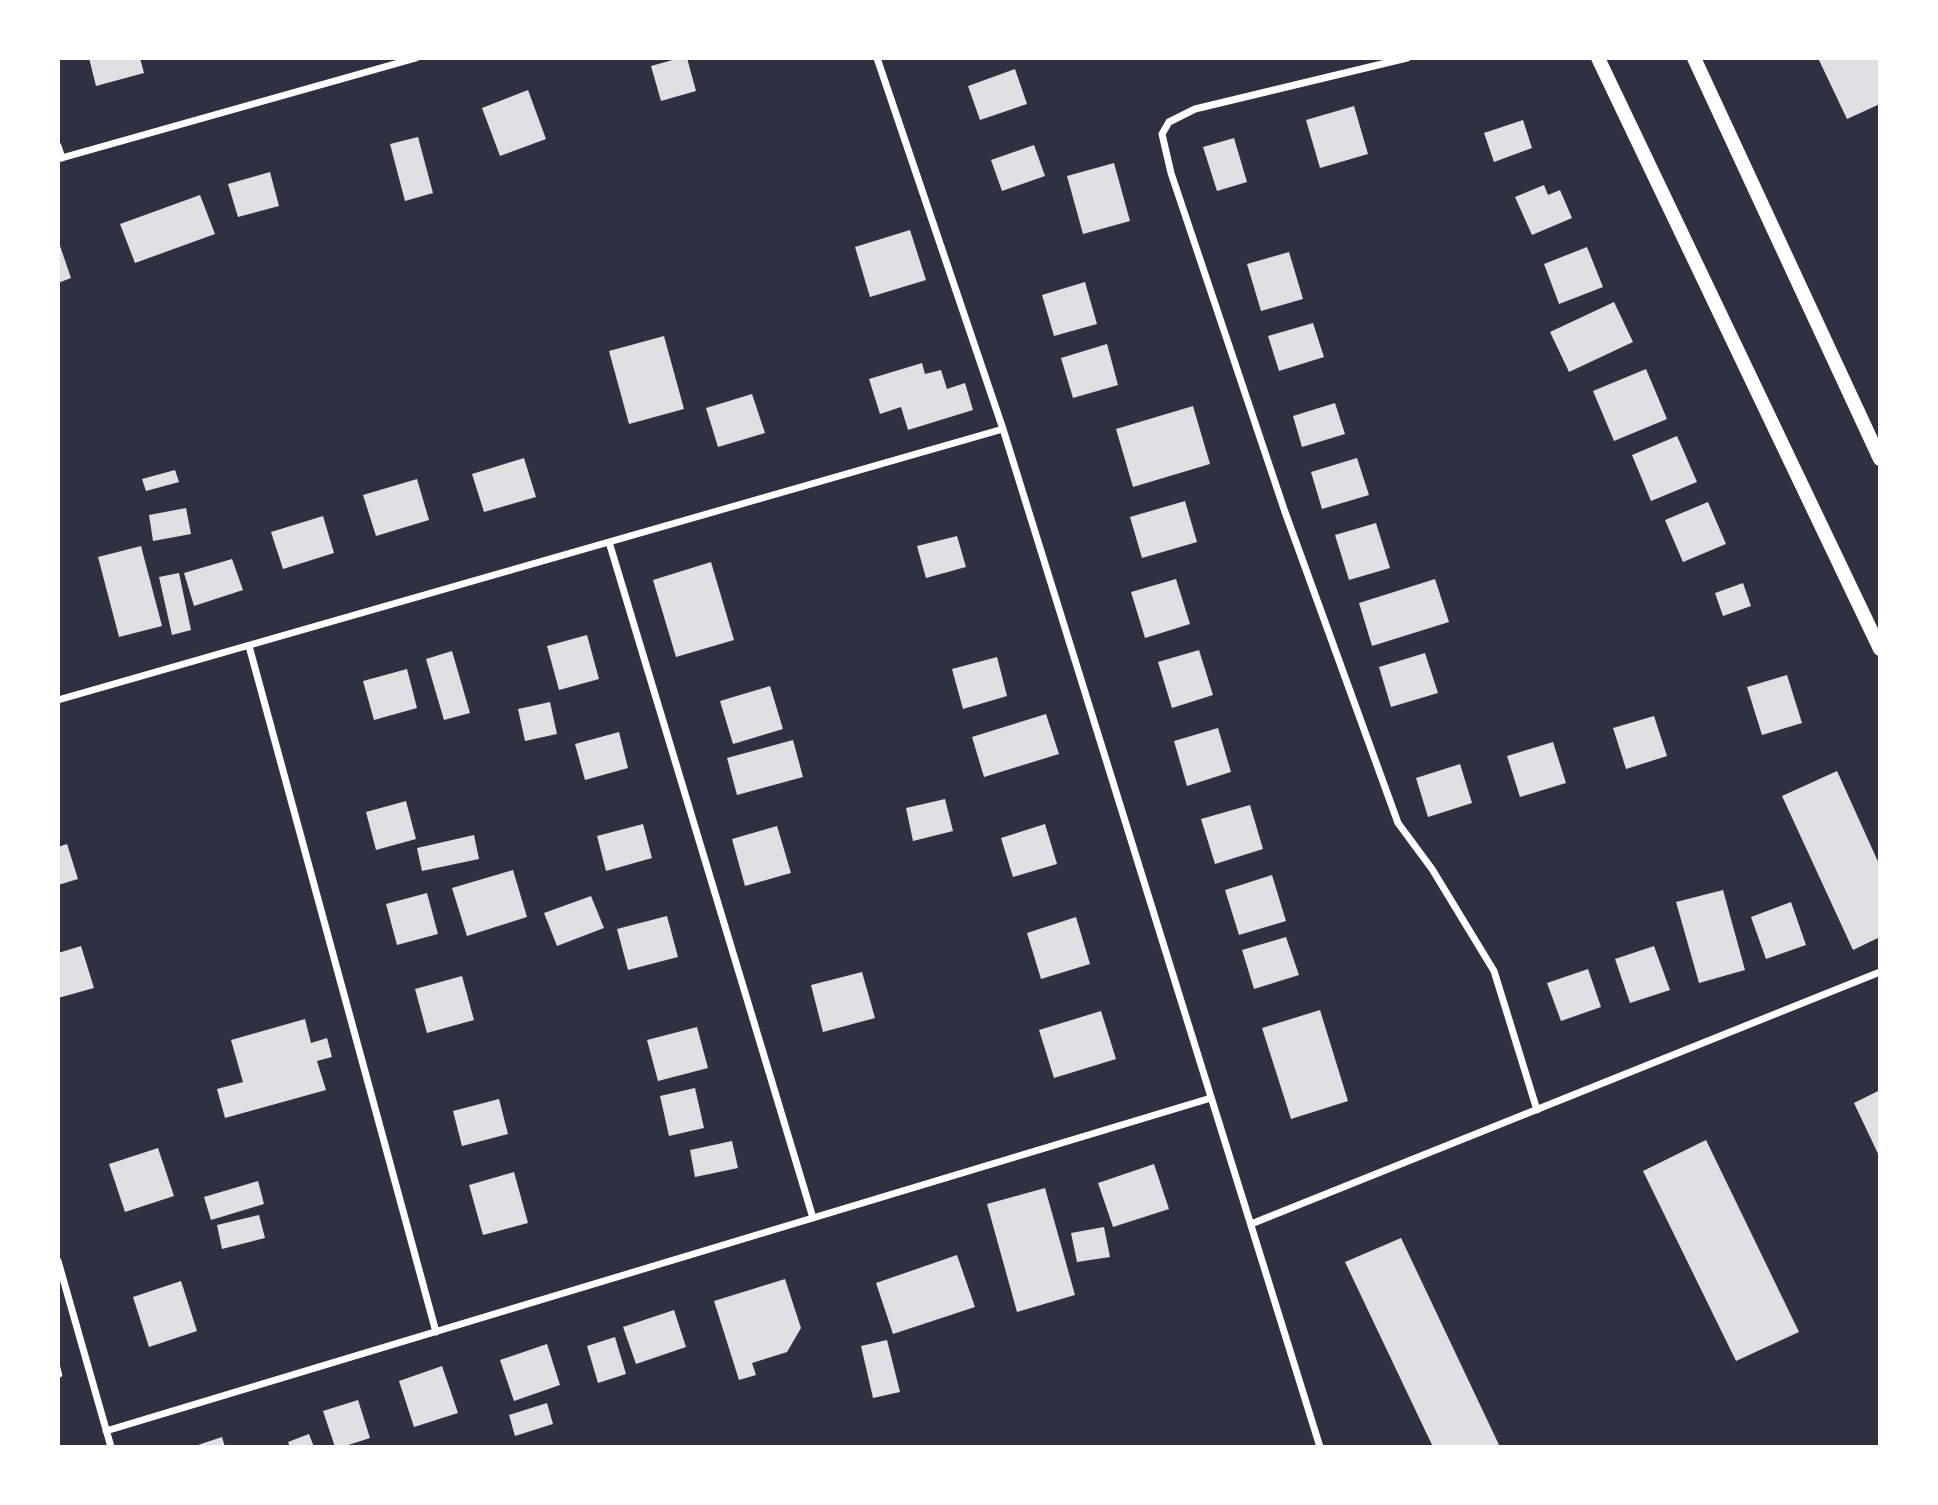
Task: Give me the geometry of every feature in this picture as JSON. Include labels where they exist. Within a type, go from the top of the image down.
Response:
[{"type":"main road","points":[[1598,58],[1880,649]]},
{"type":"main road","points":[[1694,58],[1880,459]]},
{"type":"street","points":[[58,146],[60,159],[416,58]]},
{"type":"street","points":[[877,58],[1003,429],[1320,1447]]},
{"type":"street","points":[[1407,58],[1195,109],[1169,122],[1163,134],[1171,173],[1284,512],[1398,822],[1432,869],[1494,971],[1537,1110]]},
{"type":"street","points":[[58,700],[1003,429]]},
{"type":"street","points":[[609,542],[813,1218]]},
{"type":"street","points":[[248,646],[436,1332]]},
{"type":"street","points":[[1251,1224],[1880,972]]},
{"type":"street","points":[[106,1431],[1211,1098]]},
{"type":"street","points":[[58,1261],[111,1447]]},
{"type":"path","points":[[58,1367],[58,1376]]},
{"type":"building","points":[[89,58],[140,58],[144,73],[96,86]]},
{"type":"building","points":[[687,58],[696,91],[661,101],[651,66]]},
{"type":"building","points":[[1818,58],[1880,58],[1880,104],[1847,119]]},
{"type":"building","points":[[1015,69],[1027,104],[980,120],[968,86]]},
{"type":"building","points":[[528,90],[546,139],[500,156],[482,108]]},
{"type":"building","points":[[1354,106],[1368,154],[1320,168],[1306,120]]},
{"type":"building","points":[[1523,120],[1532,148],[1494,162],[1484,133]]},
{"type":"building","points":[[418,137],[433,193],[405,201],[390,144]]},
{"type":"building","points":[[1234,138],[1247,182],[1217,191],[1203,147]]},
{"type":"building","points":[[1034,145],[1045,176],[1002,191],[991,160]]},
{"type":"building","points":[[1114,163],[1130,221],[1083,234],[1067,176]]},
{"type":"building","points":[[270,172],[279,206],[238,217],[228,184]]},
{"type":"building","points":[[1544,185],[1548,195],[1560,190],[1572,218],[1532,235],[1515,197]]},
{"type":"building","points":[[200,195],[215,234],[135,263],[120,224]]},
{"type":"building","points":[[910,230],[926,280],[870,297],[855,247]]},
{"type":"building","points":[[58,240],[71,278],[58,283]]},
{"type":"building","points":[[1587,247],[1603,287],[1559,304],[1544,264]]},
{"type":"building","points":[[1289,252],[1303,299],[1261,311],[1247,264]]},
{"type":"building","points":[[1085,282],[1097,324],[1054,336],[1042,295]]},
{"type":"building","points":[[1614,302],[1633,342],[1569,372],[1550,332]]},
{"type":"building","points":[[1313,323],[1324,357],[1279,371],[1268,336]]},
{"type":"building","points":[[664,336],[684,409],[629,424],[609,351]]},
{"type":"building","points":[[1107,344],[1118,385],[1073,398],[1061,358]]},
{"type":"building","points":[[922,363],[925,374],[941,370],[947,389],[965,383],[973,410],[908,430],[901,407],[880,414],[869,379]]},
{"type":"building","points":[[1646,369],[1667,419],[1614,441],[1593,391]]},
{"type":"building","points":[[752,394],[765,433],[718,447],[706,408]]},
{"type":"building","points":[[1335,403],[1345,434],[1302,447],[1293,416]]},
{"type":"building","points":[[1193,406],[1210,464],[1133,487],[1116,429]]},
{"type":"building","points":[[1677,436],[1697,482],[1651,501],[1632,455]]},
{"type":"building","points":[[524,458],[536,497],[484,512],[472,474]]},
{"type":"building","points":[[1357,458],[1369,495],[1322,509],[1311,472]]},
{"type":"building","points":[[175,470],[179,482],[146,491],[142,479]]},
{"type":"building","points":[[417,479],[429,520],[376,536],[363,495]]},
{"type":"building","points":[[1185,501],[1197,542],[1142,558],[1130,517]]},
{"type":"building","points":[[1708,502],[1726,544],[1683,562],[1665,520]]},
{"type":"building","points":[[186,508],[191,534],[153,541],[149,515]]},
{"type":"building","points":[[323,516],[334,553],[283,569],[271,532]]},
{"type":"building","points":[[1376,523],[1390,568],[1349,580],[1335,535]]},
{"type":"building","points":[[957,536],[966,567],[926,578],[917,546]]},
{"type":"building","points":[[141,546],[162,626],[119,637],[98,557]]},
{"type":"building","points":[[232,559],[243,590],[194,606],[184,573]]},
{"type":"building","points":[[711,562],[734,640],[676,657],[653,580]]},
{"type":"building","points":[[179,573],[191,630],[172,635],[159,577]]},
{"type":"building","points":[[1176,579],[1190,624],[1145,638],[1131,592]]},
{"type":"building","points":[[1435,579],[1449,622],[1372,646],[1359,603]]},
{"type":"building","points":[[1743,583],[1751,606],[1723,616],[1715,593]]},
{"type":"building","points":[[587,635],[599,679],[559,690],[547,646]]},
{"type":"building","points":[[1199,650],[1213,695],[1172,708],[1158,662]]},
{"type":"building","points":[[452,651],[470,713],[444,720],[426,659]]},
{"type":"building","points":[[1425,653],[1438,693],[1391,707],[1379,667]]},
{"type":"building","points":[[997,657],[1007,696],[963,709],[952,669]]},
{"type":"building","points":[[407,669],[417,708],[374,720],[363,681]]},
{"type":"building","points":[[1787,675],[1802,723],[1762,735],[1747,687]]},
{"type":"building","points":[[770,686],[783,729],[733,744],[720,701]]},
{"type":"building","points":[[550,702],[557,734],[525,741],[518,709]]},
{"type":"building","points":[[1046,714],[1059,754],[984,777],[972,737]]},
{"type":"building","points":[[1654,716],[1667,756],[1626,769],[1613,728]]},
{"type":"building","points":[[1218,728],[1231,772],[1187,786],[1174,741]]},
{"type":"building","points":[[619,732],[628,768],[585,780],[575,744]]},
{"type":"building","points":[[793,740],[803,777],[737,795],[727,758]]},
{"type":"building","points":[[1553,742],[1566,783],[1520,797],[1507,756]]},
{"type":"building","points":[[1460,764],[1472,803],[1428,817],[1416,778]]},
{"type":"building","points":[[1837,771],[1880,866],[1880,937],[1853,950],[1782,796]]},
{"type":"building","points":[[945,799],[953,831],[913,841],[906,808]]},
{"type":"building","points":[[406,801],[416,839],[376,850],[366,812]]},
{"type":"building","points":[[1250,805],[1263,849],[1215,864],[1201,819]]},
{"type":"building","points":[[643,824],[652,858],[606,871],[597,836]]},
{"type":"building","points":[[1045,824],[1057,864],[1013,877],[1001,838]]},
{"type":"building","points":[[777,826],[791,873],[745,886],[732,839]]},
{"type":"building","points":[[474,835],[479,859],[422,871],[417,848]]},
{"type":"building","points":[[67,844],[78,879],[58,885],[58,847]]},
{"type":"building","points":[[513,870],[527,917],[467,936],[452,888]]},
{"type":"building","points":[[1272,875],[1286,921],[1239,935],[1225,890]]},
{"type":"building","points":[[1723,890],[1745,970],[1699,983],[1676,902]]},
{"type":"building","points":[[427,893],[438,934],[397,945],[386,904]]},
{"type":"building","points":[[591,896],[604,928],[557,946],[544,913]]},
{"type":"building","points":[[1791,902],[1806,945],[1766,959],[1751,917]]},
{"type":"building","points":[[667,916],[678,957],[628,970],[617,929]]},
{"type":"building","points":[[1076,917],[1090,964],[1041,979],[1027,933]]},
{"type":"building","points":[[1286,937],[1299,975],[1254,989],[1242,950]]},
{"type":"building","points":[[81,946],[94,988],[58,998],[58,953]]},
{"type":"building","points":[[1654,946],[1670,990],[1630,1003],[1615,959]]},
{"type":"building","points":[[1588,969],[1601,1007],[1561,1021],[1547,983]]},
{"type":"building","points":[[862,972],[875,1018],[823,1032],[811,985]]},
{"type":"building","points":[[462,976],[474,1020],[427,1033],[415,989]]},
{"type":"building","points":[[1320,1010],[1348,1101],[1291,1119],[1262,1028]]},
{"type":"building","points":[[1101,1011],[1116,1059],[1054,1078],[1039,1030]]},
{"type":"building","points":[[305,1019],[311,1043],[327,1038],[332,1057],[317,1061],[326,1090],[225,1118],[217,1089],[243,1082],[231,1040]]},
{"type":"building","points":[[697,1027],[708,1068],[658,1081],[647,1040]]},
{"type":"building","points":[[695,1088],[704,1128],[669,1136],[660,1096]]},
{"type":"building","points":[[1880,1090],[1880,1158],[1854,1103]]},
{"type":"building","points":[[499,1099],[508,1134],[462,1146],[453,1111]]},
{"type":"building","points":[[1706,1140],[1799,1332],[1736,1361],[1643,1171]]},
{"type":"building","points":[[732,1141],[738,1168],[695,1177],[690,1150]]},
{"type":"building","points":[[158,1148],[174,1196],[125,1212],[109,1164]]},
{"type":"building","points":[[1154,1164],[1169,1209],[1113,1227],[1098,1183]]},
{"type":"building","points":[[514,1172],[528,1223],[483,1235],[469,1185]]},
{"type":"building","points":[[258,1181],[264,1204],[211,1220],[204,1197]]},
{"type":"building","points":[[1045,1188],[1075,1295],[1017,1312],[987,1204]]},
{"type":"building","points":[[259,1215],[265,1238],[222,1249],[217,1225]]},
{"type":"building","points":[[1104,1227],[1110,1257],[1077,1262],[1071,1233]]},
{"type":"building","points":[[1401,1238],[1500,1447],[1433,1447],[1345,1262]]},
{"type":"building","points":[[957,1255],[975,1307],[893,1334],[876,1283]]},
{"type":"building","points":[[785,1279],[801,1328],[787,1352],[752,1363],[756,1375],[739,1380],[714,1301]]},
{"type":"building","points":[[181,1281],[197,1331],[149,1347],[133,1297]]},
{"type":"building","points":[[674,1310],[686,1347],[636,1364],[623,1327]]},
{"type":"building","points":[[615,1337],[626,1374],[598,1383],[587,1346]]},
{"type":"building","points":[[887,1340],[900,1392],[873,1398],[861,1346]]},
{"type":"building","points":[[547,1344],[560,1385],[514,1401],[500,1360]]},
{"type":"building","points":[[442,1366],[458,1413],[414,1427],[399,1381]]},
{"type":"building","points":[[358,1400],[370,1438],[335,1447],[323,1411]]},
{"type":"building","points":[[547,1403],[553,1424],[515,1436],[509,1415]]},
{"type":"building","points":[[309,1434],[314,1447],[290,1447],[288,1442]]},
{"type":"building","points":[[222,1437],[225,1447],[192,1447]]}]
